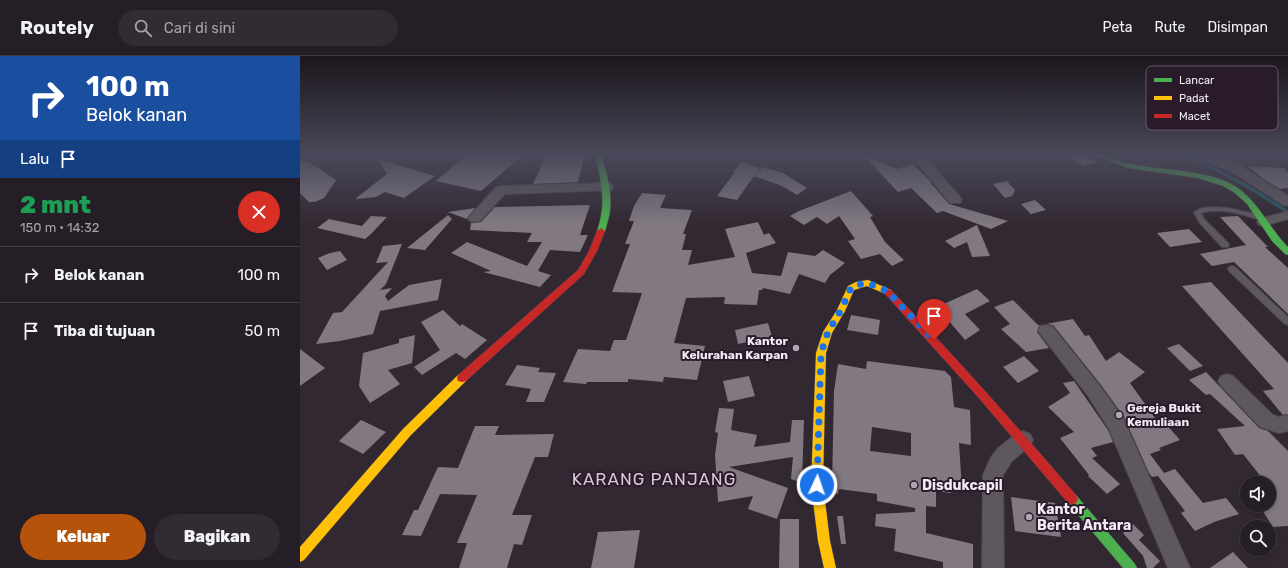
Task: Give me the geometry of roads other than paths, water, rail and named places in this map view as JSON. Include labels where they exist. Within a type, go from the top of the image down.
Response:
[{"type":"street","points":[[300,556],[407,432],[468,373],[552,300],[581,272],[593,251],[605,220],[608,204],[607,187],[605,178]]},
{"type":"street","points":[[936,178],[955,200]]},
{"type":"street","points":[[1204,178],[1222,182],[1253,204],[1275,240],[1288,252]]},
{"type":"street","points":[[1248,178],[1288,211]]},
{"type":"street","points":[[476,218],[501,190],[607,187]]},
{"type":"street","points":[[1263,220],[1288,211]]},
{"type":"street","points":[[830,568],[824,541],[817,485],[821,353],[828,332],[841,310],[851,288],[856,285],[874,284],[887,291],[934,340],[1022,440],[1130,568]]},
{"type":"street","points":[[1046,331],[1094,391],[1116,424],[1179,568]]},
{"type":"street","points":[[1226,381],[1267,421],[1279,425],[1288,423]]},
{"type":"street","points":[[992,568],[993,475],[998,462],[1006,451],[1022,440]]},
{"type":"lane","points":[[1225,245],[1201,220],[1197,212],[1203,209],[1219,209],[1237,212],[1263,220]]},
{"type":"lane","points":[[1232,269],[1288,322]]},
{"type":"waterway","points":[[1231,178],[1288,212]]},
{"type":"place","name":"Kantor Kelurahan Karpan","points":[[796,348]]},
{"type":"place","name":"Gereja Bukit Kemuliaan","points":[[1119,415]]},
{"type":"place","name":"Disdukcapil","points":[[914,485]]},
{"type":"place","name":"Kantor Berita Antara","points":[[1029,517]]},
{"type":"district","name":"KARANG PANJANG","points":[[654,479]]}]
